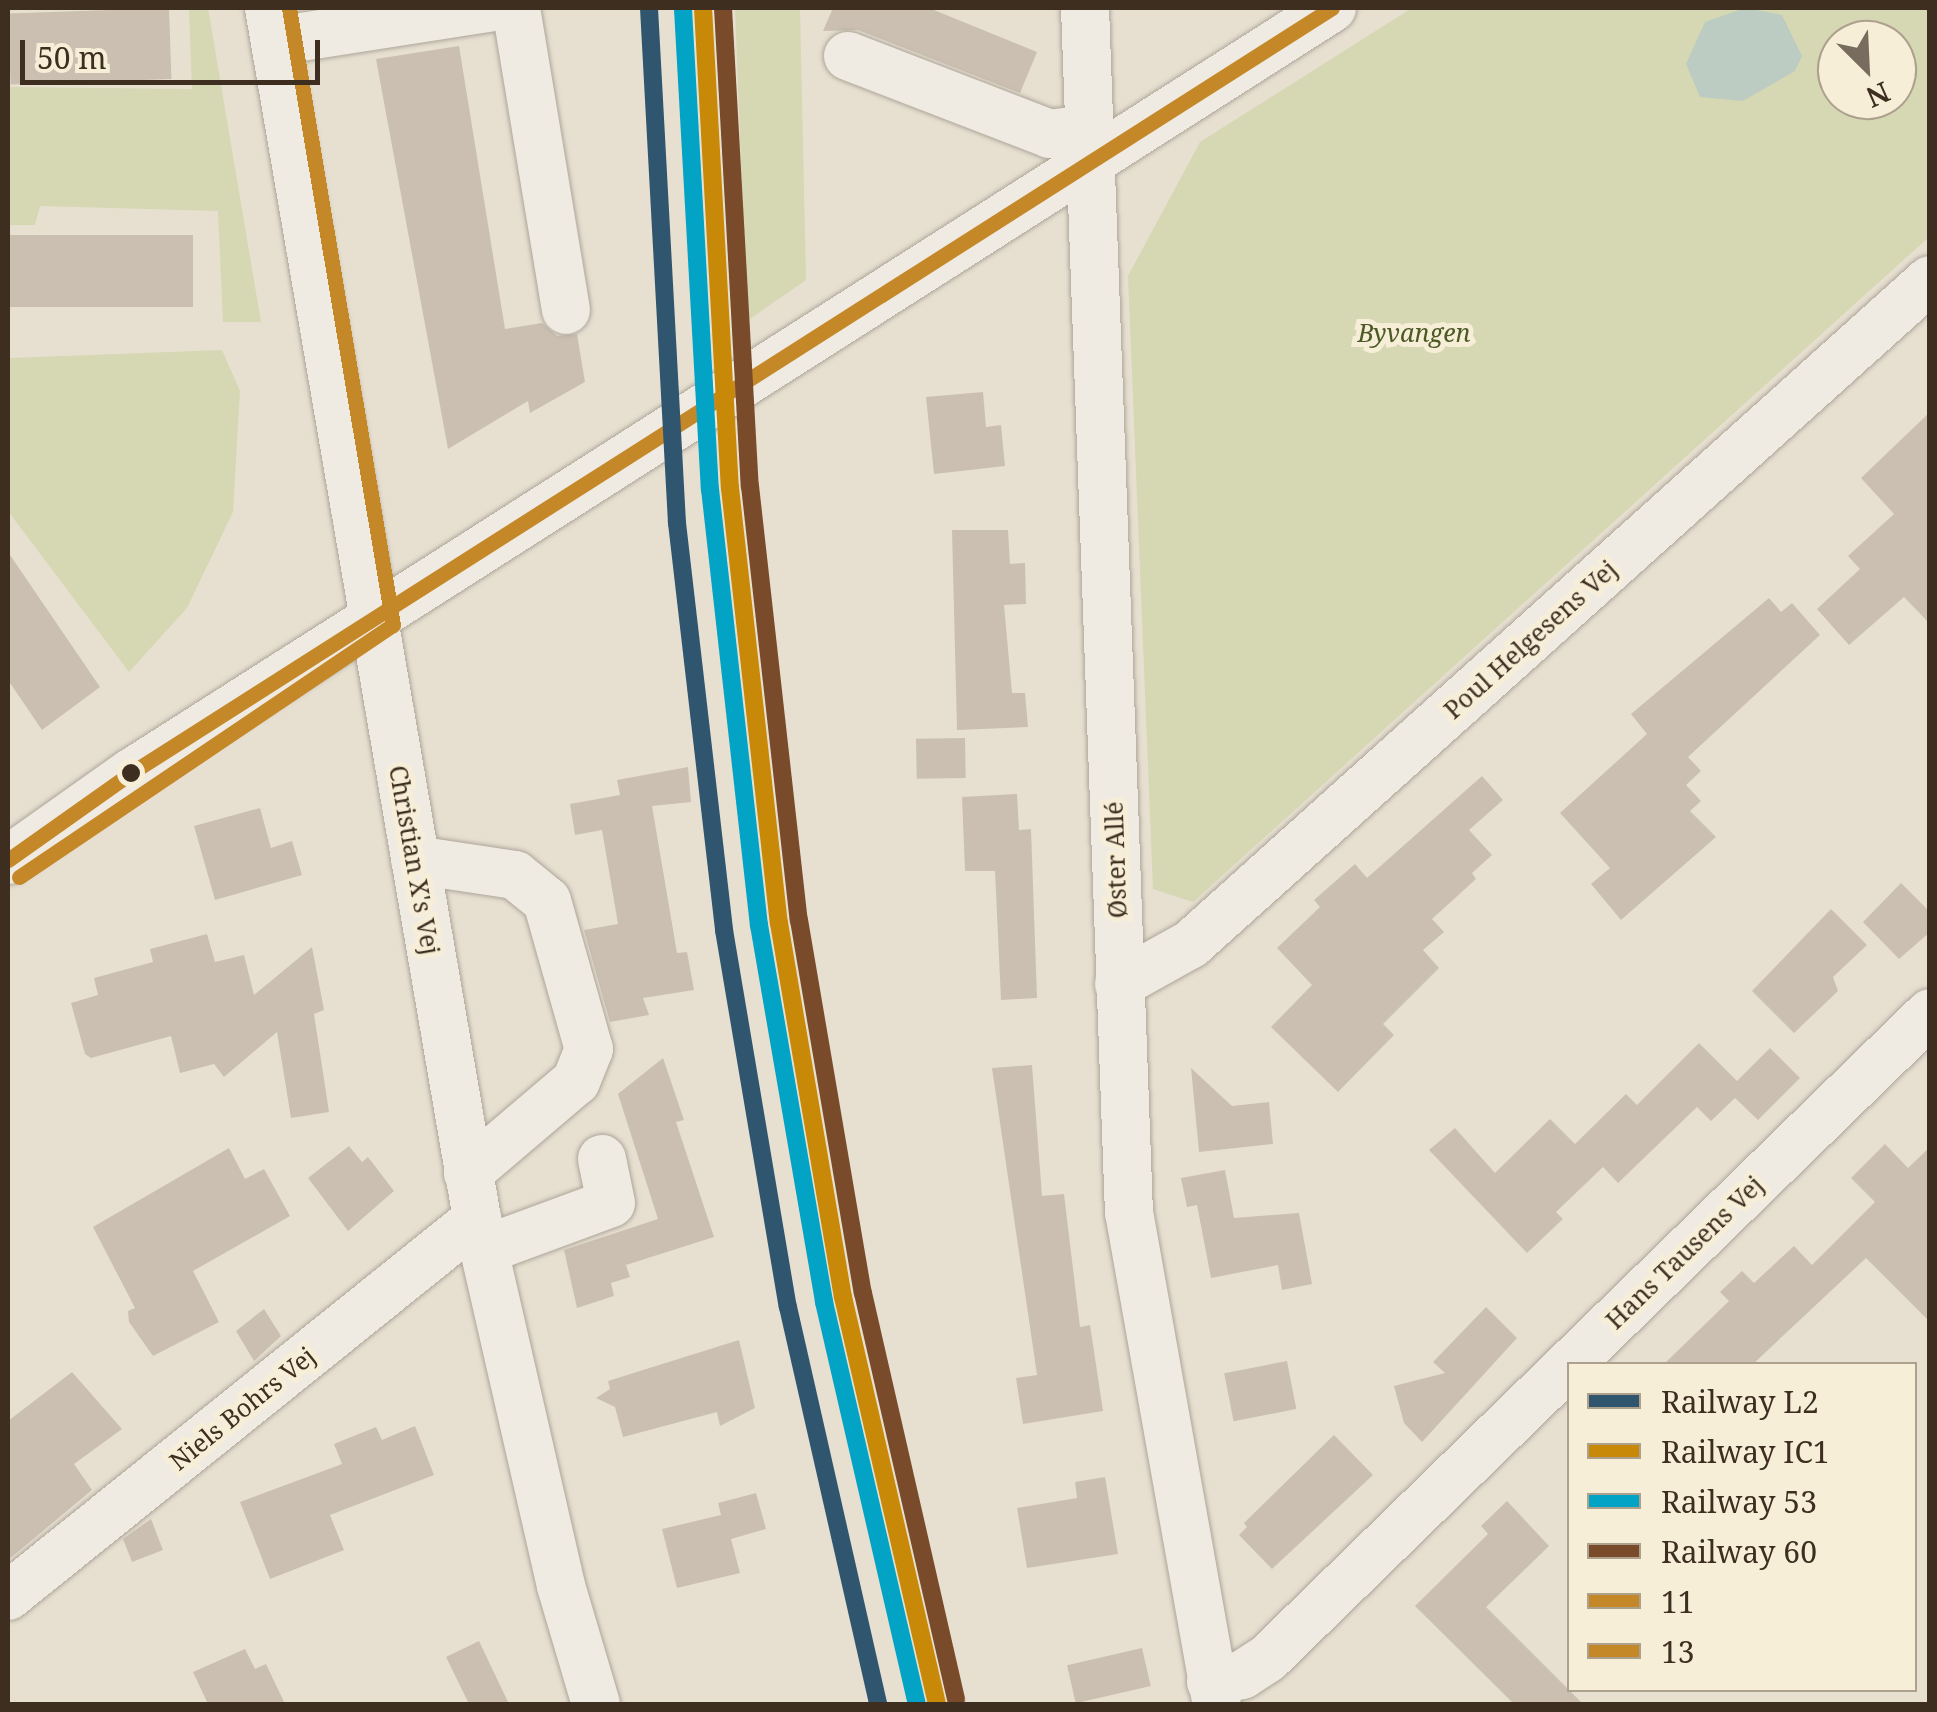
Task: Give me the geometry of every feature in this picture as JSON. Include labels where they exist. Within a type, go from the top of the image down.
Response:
[{"type":"street","points":[[272,24],[489,8]]},
{"type":"street","points":[[516,8],[566,310]]},
{"type":"street","name":"Øster Allé","points":[[1084,8],[1128,1212],[1214,1693]]},
{"type":"street","points":[[14,840],[374,619],[1088,147],[1332,8]]},
{"type":"street","name":"Christian X's Vej","points":[[272,24],[480,1235],[596,1704]]},
{"type":"street","points":[[848,56],[1088,147]]},
{"type":"street","name":"Poul Helgesens Vej","points":[[1120,984],[1191,944],[1930,280]]},
{"type":"street","points":[[415,860],[515,875],[548,901],[590,1049],[576,1081],[468,1172]]},
{"type":"street","name":"Hans Tausens Vej","points":[[1572,1362],[1930,1013]]},
{"type":"street","name":"Niels Bohrs Vej","points":[[8,1596],[480,1235],[611,1203],[602,1158]]},
{"type":"street","name":"Hans Tausens Vej","points":[[1214,1693],[1268,1658],[1567,1367]]},
{"type":"green space","points":[[189,8],[208,8],[261,322],[223,322],[218,211],[40,206],[35,225],[8,225],[8,87],[192,89]]},
{"type":"green space","points":[[735,8],[800,8],[806,280],[747,321]]},
{"type":"green space","name":"Byvangen","points":[[1412,8],[1929,8],[1929,237],[1193,902],[1153,889],[1128,276],[1200,142]]},
{"type":"green space","points":[[222,350],[240,391],[233,512],[187,608],[129,672],[8,511],[10,358]]},
{"type":"shaded area","points":[[1745,8],[1782,15],[1802,56],[1795,71],[1743,101],[1700,97],[1686,64],[1705,22]]},
{"type":"building","points":[[169,8],[171,79],[11,85],[8,14]]},
{"type":"building","points":[[833,8],[929,8],[1037,52],[1020,93],[858,30],[823,31]]},
{"type":"building","points":[[459,46],[505,329],[542,323],[557,336],[577,334],[585,382],[530,413],[528,401],[448,449],[376,59]]},
{"type":"building","points":[[8,235],[193,235],[193,307],[8,307]]},
{"type":"building","points":[[983,392],[986,427],[1001,425],[1005,466],[934,474],[926,397]]},
{"type":"building","points":[[1930,412],[1930,624],[1904,597],[1849,645],[1817,609],[1860,569],[1848,556],[1894,514],[1861,478]]},
{"type":"building","points":[[952,530],[1008,530],[1010,564],[1025,563],[1026,604],[1004,605],[1012,693],[1025,693],[1028,727],[957,730]]},
{"type":"building","points":[[8,552],[100,687],[42,730],[8,680]]},
{"type":"building","points":[[1769,598],[1781,612],[1792,603],[1820,635],[1688,757],[1701,771],[1686,785],[1701,801],[1690,811],[1716,837],[1621,920],[1591,884],[1610,868],[1560,813],[1647,734],[1631,714]]},
{"type":"building","points":[[965,738],[966,778],[917,779],[916,739]]},
{"type":"building","points":[[688,767],[691,802],[652,806],[677,953],[687,952],[694,990],[643,998],[649,1015],[610,1022],[584,930],[618,924],[602,830],[575,835],[570,804],[620,795],[617,780]]},
{"type":"building","points":[[1482,776],[1503,800],[1469,830],[1492,855],[1472,873],[1476,879],[1432,919],[1444,932],[1423,950],[1439,968],[1383,1024],[1394,1035],[1338,1092],[1271,1027],[1312,985],[1277,948],[1320,907],[1314,900],[1355,864],[1367,878]]},
{"type":"building","points":[[1017,794],[1019,830],[1031,829],[1037,998],[1001,1000],[995,871],[965,871],[962,797]]},
{"type":"building","points":[[260,808],[271,848],[292,841],[302,875],[215,900],[194,826]]},
{"type":"building","points":[[1901,883],[1930,912],[1930,932],[1899,959],[1863,922]]},
{"type":"building","points":[[1831,909],[1867,945],[1833,977],[1838,991],[1794,1033],[1752,991]]},
{"type":"building","points":[[207,934],[215,962],[244,955],[254,995],[312,947],[324,1010],[314,1014],[329,1112],[291,1118],[277,1032],[224,1077],[214,1064],[180,1073],[171,1036],[91,1058],[85,1054],[71,1003],[98,995],[94,978],[153,962],[150,949]]},
{"type":"building","points":[[1699,1043],[1737,1081],[1770,1048],[1800,1078],[1758,1120],[1735,1098],[1711,1121],[1697,1107],[1618,1183],[1603,1167],[1556,1212],[1563,1219],[1527,1253],[1429,1150],[1455,1128],[1495,1173],[1550,1119],[1575,1144],[1626,1094],[1637,1105]]},
{"type":"building","points":[[663,1058],[684,1120],[676,1122],[714,1237],[626,1265],[630,1277],[611,1283],[614,1296],[577,1308],[564,1250],[658,1219],[618,1094]]},
{"type":"building","points":[[1032,1065],[1042,1196],[1064,1194],[1080,1327],[1090,1325],[1103,1411],[1023,1424],[1016,1378],[1037,1375],[992,1068]]},
{"type":"building","points":[[1191,1068],[1232,1106],[1269,1102],[1273,1144],[1199,1152]]},
{"type":"building","points":[[1885,1144],[1908,1168],[1930,1147],[1930,1322],[1866,1258],[1755,1362],[1666,1362],[1729,1301],[1720,1292],[1742,1271],[1754,1283],[1794,1246],[1812,1265],[1875,1202],[1851,1178]]},
{"type":"building","points":[[349,1146],[362,1162],[368,1157],[394,1191],[348,1231],[308,1178]]},
{"type":"building","points":[[229,1148],[245,1179],[264,1169],[290,1216],[193,1271],[219,1322],[153,1356],[129,1322],[128,1311],[135,1308],[93,1227]]},
{"type":"building","points":[[1225,1170],[1234,1218],[1299,1213],[1312,1284],[1282,1290],[1278,1265],[1211,1278],[1197,1205],[1187,1207],[1181,1178]]},
{"type":"building","points":[[1486,1307],[1517,1338],[1422,1442],[1404,1423],[1394,1386],[1445,1373],[1433,1362]]},
{"type":"building","points":[[264,1309],[281,1336],[254,1361],[236,1331]]},
{"type":"building","points":[[739,1340],[755,1408],[720,1426],[717,1412],[623,1437],[615,1407],[596,1398],[610,1389],[608,1381]]},
{"type":"building","points":[[1287,1361],[1296,1409],[1234,1421],[1224,1373]]},
{"type":"building","points":[[72,1372],[122,1429],[74,1464],[92,1490],[8,1560],[8,1421]]},
{"type":"building","points":[[415,1426],[434,1475],[330,1515],[344,1550],[270,1579],[240,1502],[342,1464],[334,1444],[376,1427],[382,1440]]},
{"type":"building","points":[[1334,1435],[1373,1475],[1272,1569],[1239,1535],[1247,1527],[1244,1523]]},
{"type":"building","points":[[1105,1477],[1118,1554],[1027,1568],[1017,1508],[1077,1498],[1075,1482]]},
{"type":"building","points":[[756,1493],[766,1529],[731,1539],[740,1573],[677,1588],[662,1529],[721,1515],[718,1503]]},
{"type":"building","points":[[1507,1501],[1549,1546],[1486,1607],[1583,1704],[1514,1704],[1415,1606],[1488,1534],[1481,1526]]},
{"type":"building","points":[[151,1519],[163,1550],[132,1562],[123,1539]]},
{"type":"building","points":[[479,1641],[509,1704],[469,1704],[446,1657]]},
{"type":"building","points":[[1142,1648],[1151,1686],[1076,1703],[1067,1665]]},
{"type":"building","points":[[245,1649],[255,1669],[266,1664],[285,1704],[208,1704],[193,1672]]},
{"type":"rail line","name":"L2","points":[[649,8],[677,523],[724,930],[788,1307],[878,1704]]},
{"type":"rail line","name":"IC1","points":[[703,8],[730,488],[779,923],[843,1297],[937,1704]]},
{"type":"rail line","name":"60","points":[[723,8],[750,486],[799,920],[863,1293],[956,1699]]},
{"type":"rail line","name":"53","points":[[683,9],[710,489],[759,925],[824,1302],[917,1704]]},
{"type":"transit line","name":"13","points":[[19,877],[393,625],[289,8]]},
{"type":"transit line","name":"11","points":[[8,860],[131,773],[1332,8]]}]
